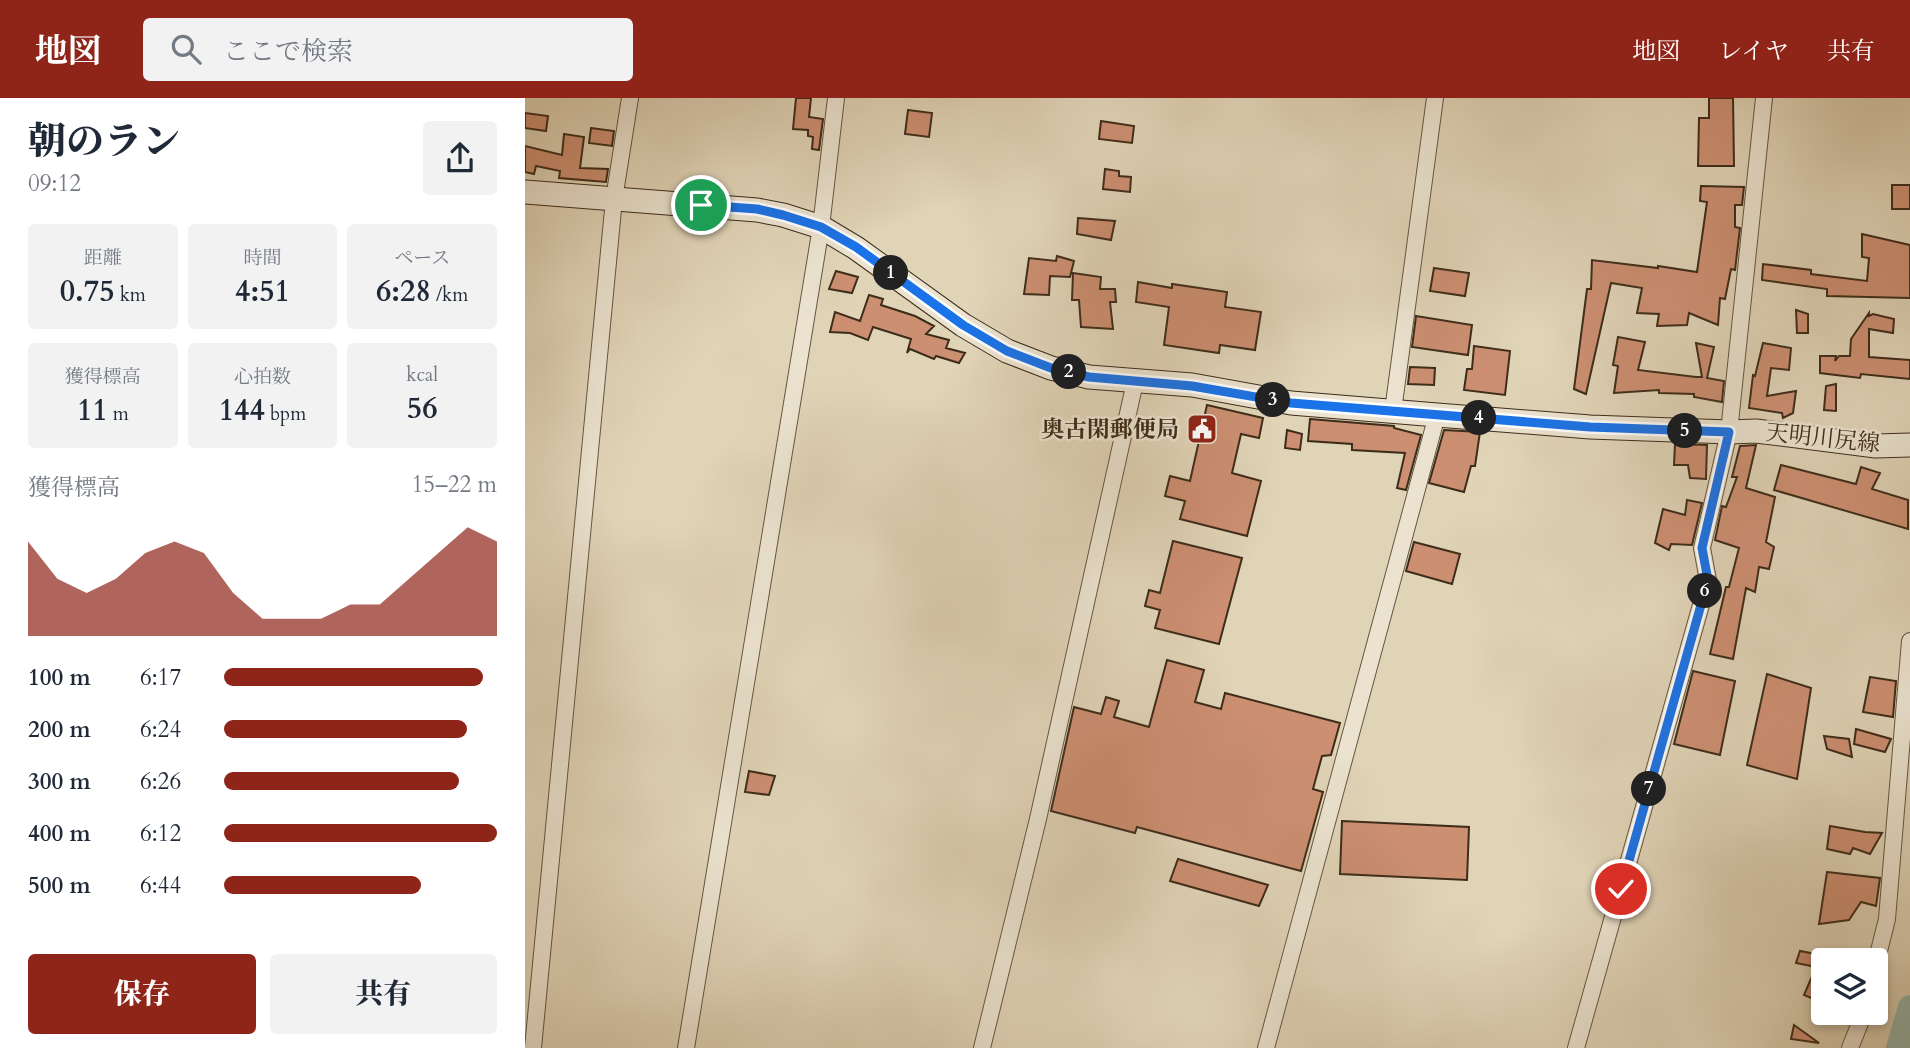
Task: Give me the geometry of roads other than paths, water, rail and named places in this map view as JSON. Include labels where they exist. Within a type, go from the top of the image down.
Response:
[{"type":"main road","name":"天明川尻線","points":[[525,192],[757,209],[821,227],[856,247],[963,325],[1007,351],[1051,368],[1077,374],[1192,386],[1291,403],[1590,427],[1756,431],[1876,446],[1910,445]]},
{"type":"street","points":[[533,1048],[614,199],[630,98]]},
{"type":"street","points":[[685,1048],[821,227],[836,98]]},
{"type":"street","points":[[1392,411],[1434,98]]},
{"type":"street","points":[[1576,1048],[1708,580],[1702,548],[1729,432],[1764,98]]},
{"type":"street","points":[[982,1048],[1038,819],[1135,382]]},
{"type":"street","points":[[1266,1048],[1437,415]]},
{"type":"street","points":[[1880,948],[1887,919],[1910,640]]},
{"type":"street","points":[[1850,1048],[1859,1025]]},
{"type":"waterway","points":[[1898,1048],[1910,1007]]},
{"type":"place","name":"奥古閑郵便局","points":[[1202,429]]}]
